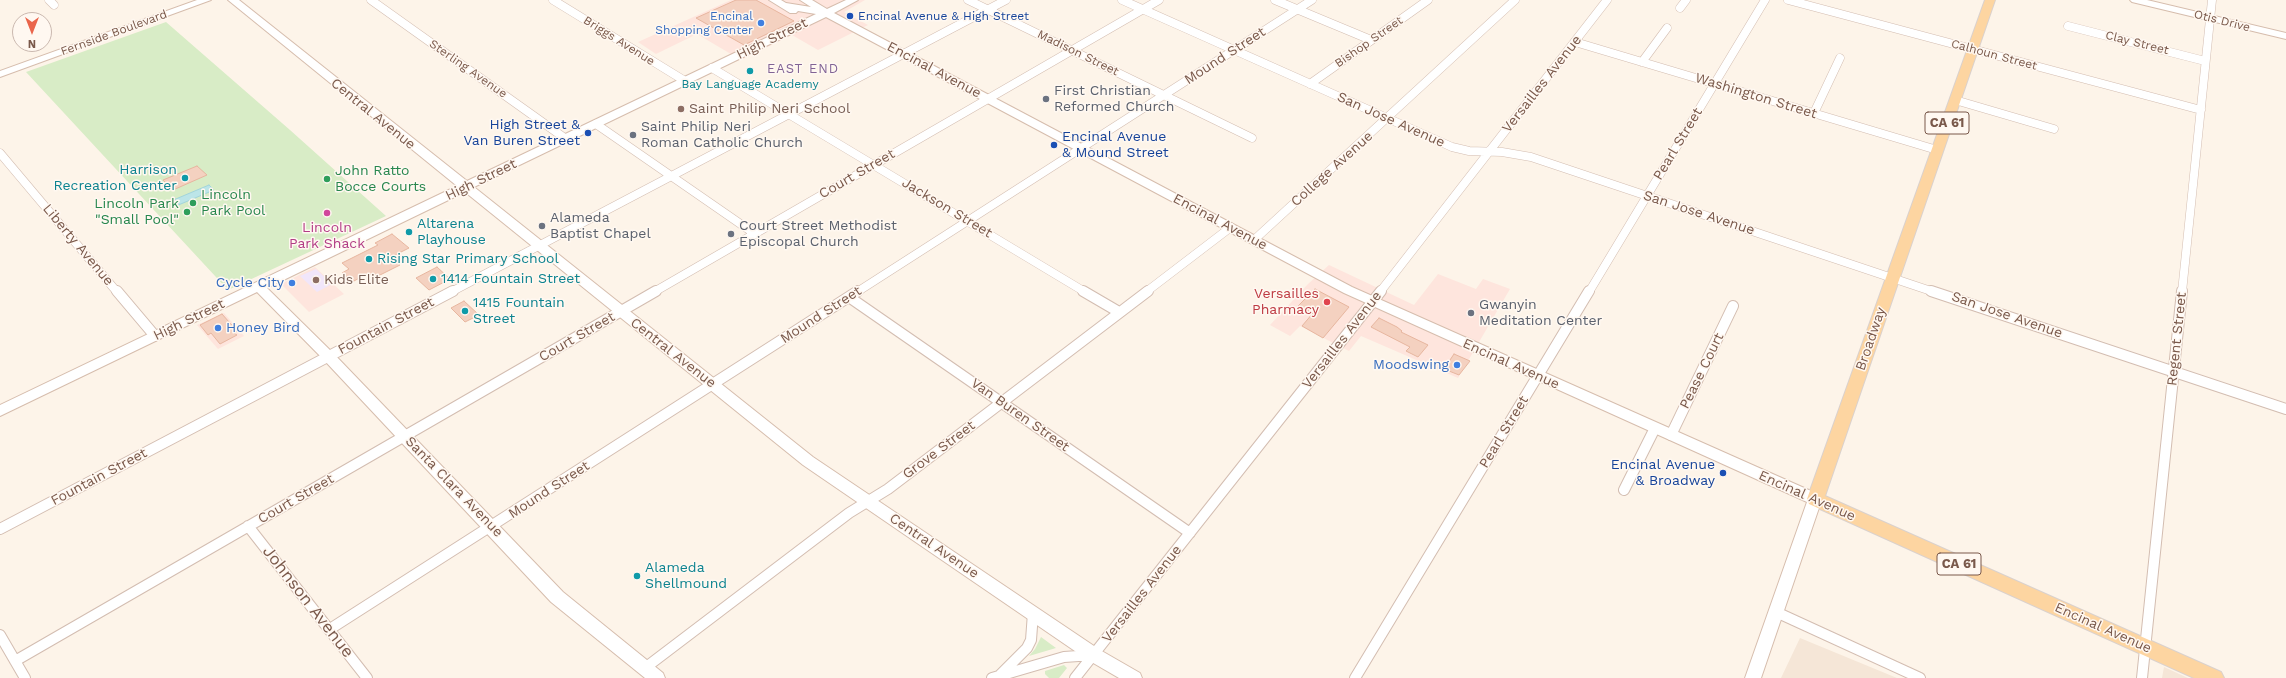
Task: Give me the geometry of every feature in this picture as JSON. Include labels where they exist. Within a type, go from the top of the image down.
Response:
[{"type":"main road","name":"Fernside Boulevard","points":[[0,74],[206,0]]},
{"type":"main road","name":"Central Avenue","points":[[233,0],[808,461],[1094,655],[1134,678]]},
{"type":"main road","name":"Encinal Avenue","points":[[774,0],[810,21]]},
{"type":"main road","name":"Encinal Avenue","points":[[805,0],[903,54],[1373,302],[2214,678]]},
{"type":"main road","name":"High Street","points":[[0,411],[853,0]]},
{"type":"main road","name":"Broadway","points":[[1753,678],[1990,0]]},
{"type":"main road","name":"Otis Drive","points":[[2135,0],[2286,36]]},
{"type":"main road","name":"Encinal Avenue","points":[[786,6],[827,13]]},
{"type":"main road","name":"Santa Clara Avenue","points":[[259,287],[405,436],[557,597],[657,678]]},
{"type":"street","name":"Sterling Avenue","points":[[371,0],[566,139]]},
{"type":"street","name":"Briggs Avenue","points":[[553,0],[685,81]]},
{"type":"street","name":"Madison Street","points":[[968,0],[1252,138]]},
{"type":"street","name":"Fountain Street","points":[[0,529],[1006,0]]},
{"type":"street","name":"San Jose Avenue","points":[[1122,0],[1452,147],[1469,151],[1515,153],[1531,157],[2286,409]]},
{"type":"street","name":"Court Street","points":[[16,661],[1159,0]]},
{"type":"street","points":[[1275,0],[1371,40]]},
{"type":"street","name":"Mound Street","points":[[330,630],[1312,0]]},
{"type":"street","name":"Bishop Street","points":[[1310,84],[1428,0]]},
{"type":"street","name":"College Avenue","points":[[1254,240],[1515,0]]},
{"type":"street","name":"Versailles Avenue","points":[[1075,678],[1373,302],[1607,0]]},
{"type":"street","points":[[1680,8],[1686,0]]},
{"type":"street","name":"Pearl Street","points":[[1354,678],[1765,0]]},
{"type":"street","name":"Calhoun Street","points":[[1788,0],[2201,110]]},
{"type":"street","name":"Regent Street","points":[[2142,678],[2212,0]]},
{"type":"street","name":"Clay Street","points":[[2068,26],[2205,61]]},
{"type":"street","points":[[1642,62],[1667,28]]},
{"type":"street","name":"Washington Street","points":[[1575,42],[1937,150]]},
{"type":"street","points":[[1814,113],[1840,58]]},
{"type":"street","name":"Jackson Street","points":[[712,68],[1119,312]]},
{"type":"street","points":[[1955,100],[2054,129]]},
{"type":"street","points":[[596,124],[755,234]]},
{"type":"street","name":"Liberty Avenue","points":[[0,153],[155,336]]},
{"type":"street","name":"Grove Street","points":[[645,668],[849,513],[888,489],[1231,227]]},
{"type":"street","name":"Van Buren Street","points":[[850,297],[1190,533]]},
{"type":"street","name":"Pease Court","points":[[1671,435],[1733,306]]},
{"type":"street","points":[[1624,490],[1655,428]]},
{"type":"street","name":"Johnson Avenue","points":[[248,526],[367,678]]},
{"type":"street","points":[[1776,612],[1920,678]]},
{"type":"street","points":[[995,677],[1027,648],[1031,640],[1032,613]]},
{"type":"street","points":[[0,635],[25,678]]},
{"type":"street","points":[[995,677],[1064,657],[1094,655]]},
{"type":"shaded area","points":[[731,0],[865,0],[844,12],[868,25],[818,50],[792,35],[741,60],[697,34],[656,54],[638,42]]},
{"type":"shaded area","points":[[1329,265],[1414,305],[1438,274],[1476,289],[1483,279],[1510,289],[1458,378],[1361,336],[1349,351],[1300,326],[1290,336],[1270,325],[1308,284]]},
{"type":"shaded area","points":[[315,267],[344,294],[309,312],[281,284]]},
{"type":"shaded area","name":"Kids Elite","points":[[316,269],[332,284],[317,292],[300,276]]},
{"type":"shaded area","name":"Honey Bird","points":[[224,313],[244,336],[218,349],[197,325]]},
{"type":"shaded area","points":[[1800,638],[1897,678],[1781,678]]},
{"type":"shaded area","points":[[2164,667],[2188,678],[2162,678]]},
{"type":"green space","points":[[166,22],[386,216],[228,290],[26,72]]},
{"type":"green space","points":[[1041,637],[1056,648],[1029,656],[1035,649]]},
{"type":"green space","points":[[1064,665],[1067,668],[1059,678],[1049,678],[1045,674],[1045,671]]},
{"type":"water","points":[[209,185],[214,190],[176,206],[171,201]]},
{"type":"building","name":"Encinal Shopping Center","points":[[736,0],[756,0],[794,21],[744,45],[696,18]]},
{"type":"building","name":"Harrison Recreation Center","points":[[197,166],[207,175],[173,190],[163,180]]},
{"type":"building","name":"Rising Star Primary School","points":[[392,234],[409,248],[391,257],[400,265],[374,278],[369,273],[352,282],[342,273],[349,269],[342,263],[378,245],[375,243]]},
{"type":"building","name":"1414 Fountain Street","points":[[437,267],[450,279],[429,290],[416,278]]},
{"type":"building","points":[[1315,289],[1349,307],[1323,338],[1302,326],[1313,313],[1298,306]]},
{"type":"building","name":"1415 Fountain Street","points":[[464,301],[479,315],[465,322],[451,308]]},
{"type":"building","name":"Honey Bird","points":[[222,314],[237,331],[234,333],[237,335],[220,344],[211,333],[208,335],[200,325]]},
{"type":"building","points":[[1379,318],[1397,327],[1402,331],[1401,332],[1428,345],[1418,357],[1406,351],[1410,347],[1371,327]]},
{"type":"building","name":"Moodswing","points":[[1454,354],[1470,361],[1459,375],[1444,369]]},
{"type":"place","name":"Encinal Avenue & High Street","points":[[850,16]]},
{"type":"place","name":"Encinal Shopping Center","points":[[761,23]]},
{"type":"place","name":"Bay Language Academy","points":[[750,71]]},
{"type":"place","name":"First Christian Reformed Church","points":[[1046,99]]},
{"type":"place","name":"Saint Philip Neri School","points":[[681,109]]},
{"type":"place","name":"High Street & Van Buren Street","points":[[588,133]]},
{"type":"place","name":"Saint Philip Neri Roman Catholic Church","points":[[633,135]]},
{"type":"place","name":"Encinal Avenue & Mound Street","points":[[1054,145]]},
{"type":"place","name":"Harrison Recreation Center","points":[[185,178]]},
{"type":"place","name":"John Ratto Bocce Courts","points":[[327,179]]},
{"type":"place","name":"Lincoln Park Pool","points":[[193,203]]},
{"type":"place","name":"Lincoln Park \"Small Pool\"","points":[[187,212]]},
{"type":"place","name":"Lincoln Park Shack","points":[[327,213]]},
{"type":"place","name":"Alameda Baptist Chapel","points":[[542,226]]},
{"type":"place","name":"Altarena Playhouse","points":[[409,232]]},
{"type":"place","name":"Court Street Methodist Episcopal Church","points":[[731,234]]},
{"type":"place","name":"Rising Star Primary School","points":[[369,259]]},
{"type":"place","name":"1414 Fountain Street","points":[[433,279]]},
{"type":"place","name":"Kids Elite","points":[[316,280]]},
{"type":"place","name":"Cycle City","points":[[292,283]]},
{"type":"place","name":"Versailles Pharmacy","points":[[1327,302]]},
{"type":"place","name":"1415 Fountain Street","points":[[465,311]]},
{"type":"place","name":"Gwanyin Meditation Center","points":[[1471,313]]},
{"type":"place","name":"Honey Bird","points":[[218,328]]},
{"type":"place","name":"Moodswing","points":[[1457,365]]},
{"type":"place","name":"Encinal Avenue & Broadway","points":[[1723,473]]},
{"type":"place","name":"Alameda Shellmound","points":[[637,576]]},
{"type":"district","name":"EAST END","points":[[803,69]]}]
